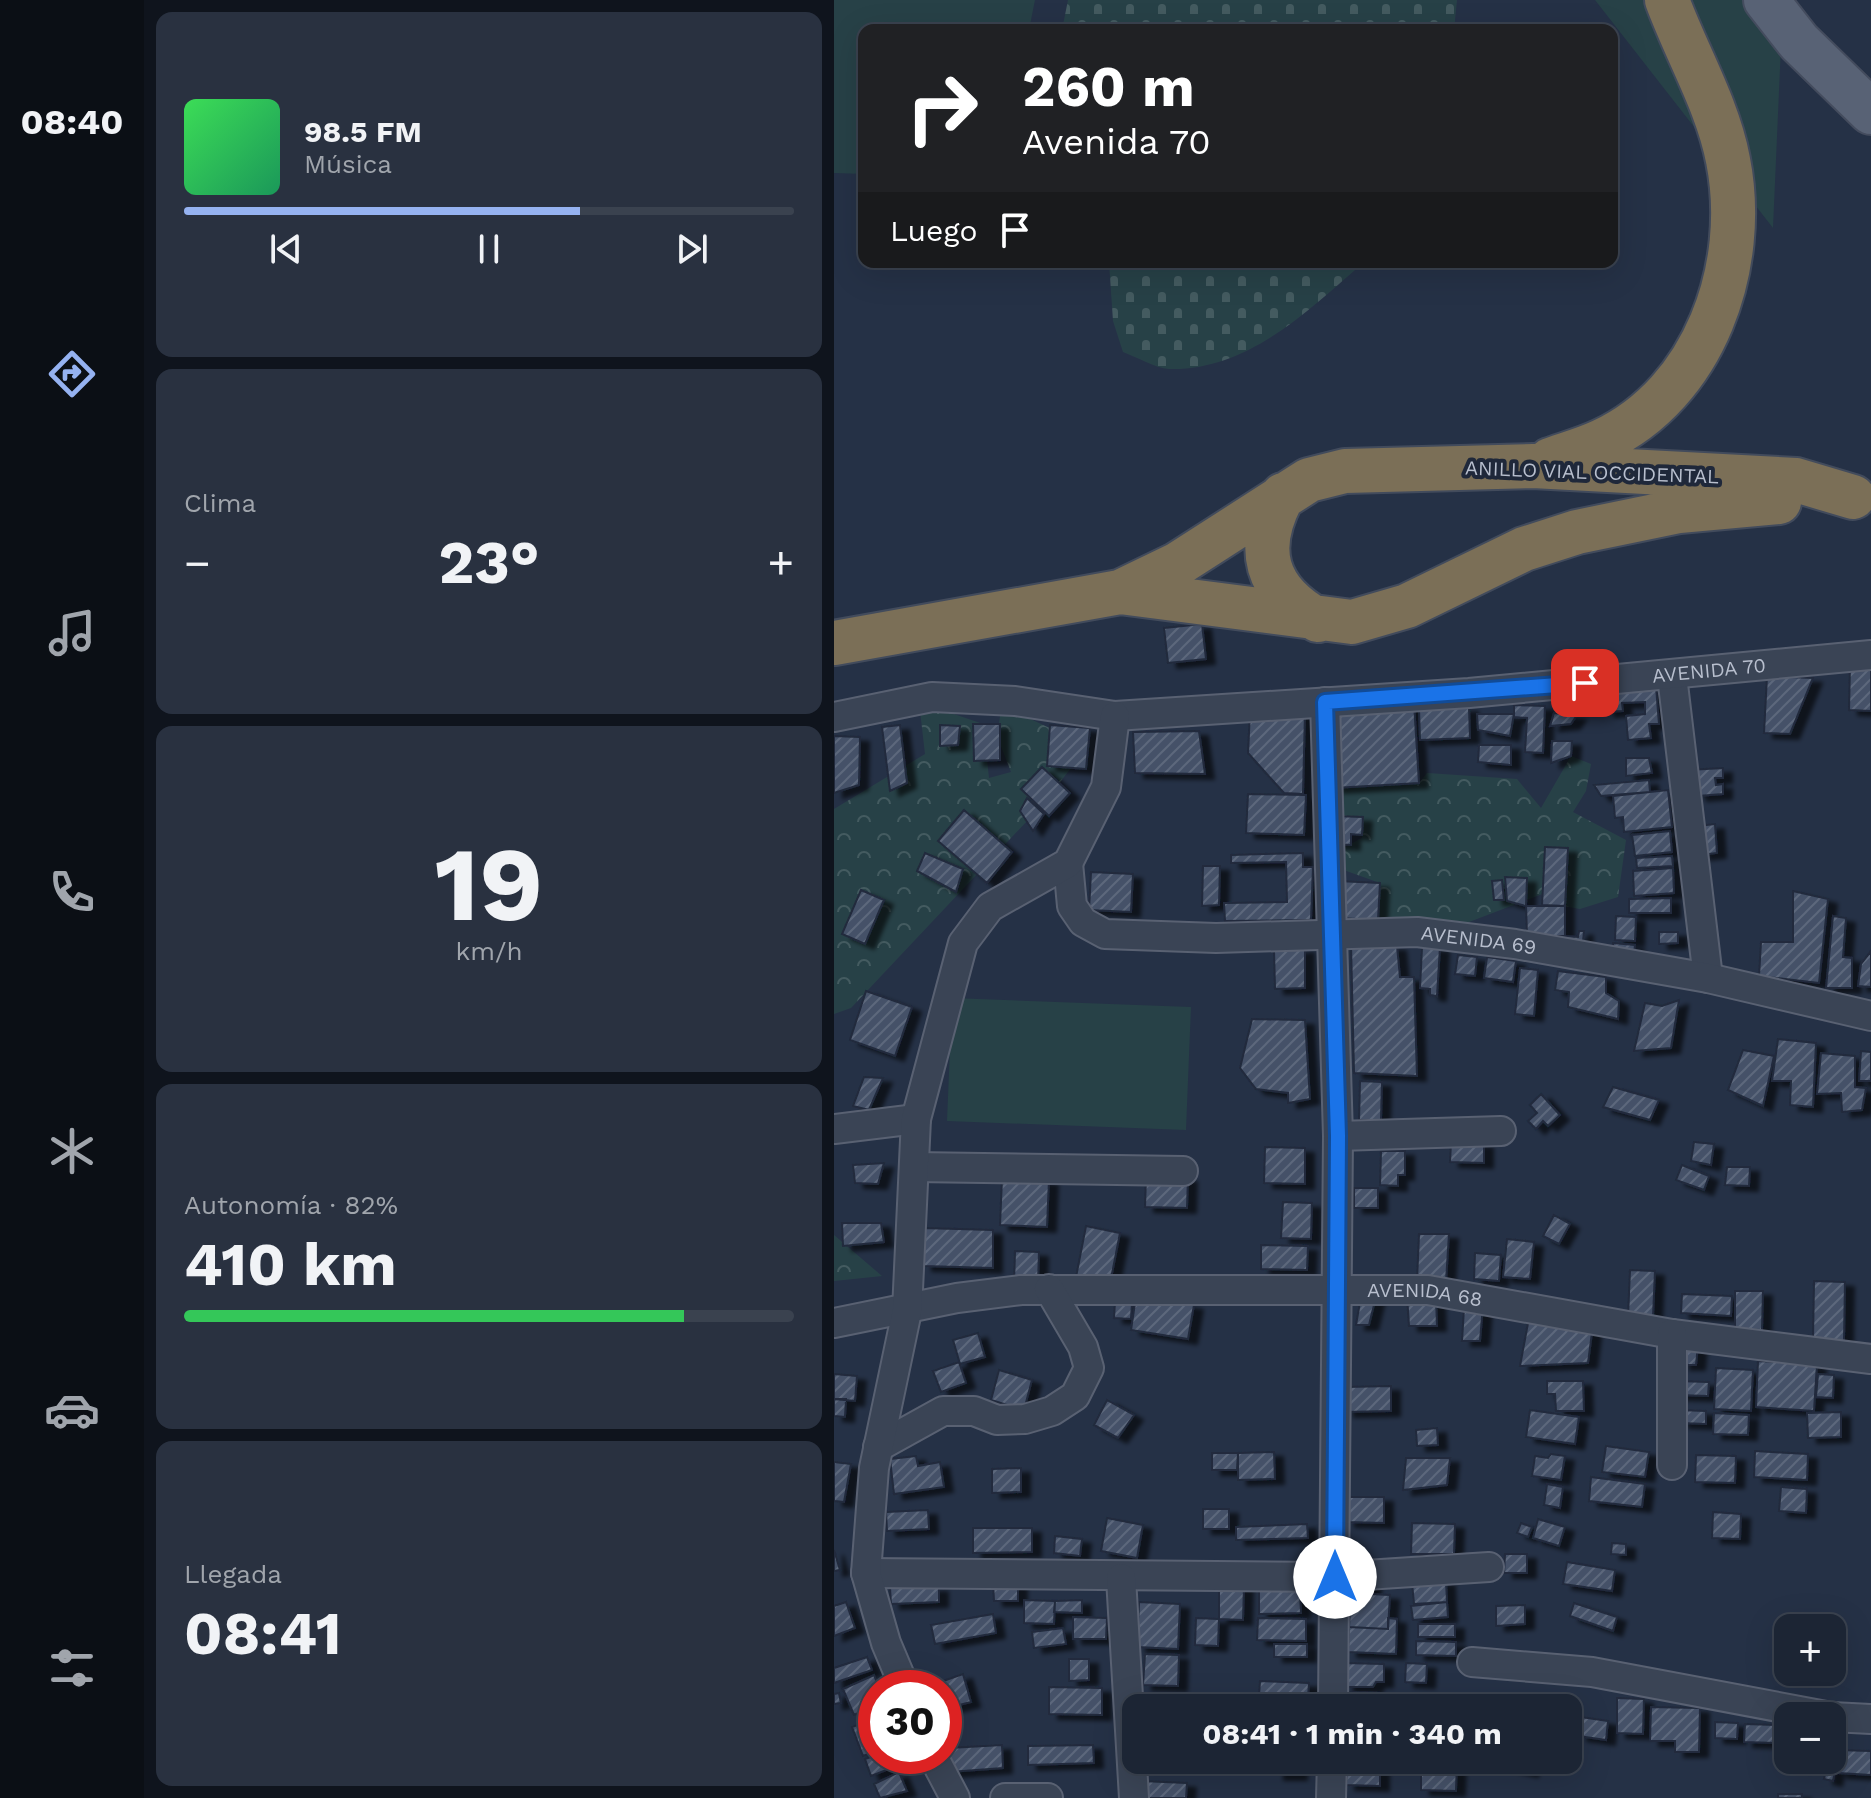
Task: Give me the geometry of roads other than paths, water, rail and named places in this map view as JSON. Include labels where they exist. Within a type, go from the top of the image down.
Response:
[{"type":"highway","points":[[1533,466],[1603,440],[1650,408],[1685,370],[1713,322],[1729,273],[1735,219],[1728,158],[1667,0]]},
{"type":"highway","name":"ANILLO VIAL OCCIDENTAL","points":[[834,643],[1120,592],[1178,564],[1309,480],[1345,471],[1533,466],[1796,480],[1862,497]]},
{"type":"highway","points":[[1283,495],[1271,517],[1266,542],[1269,567],[1279,590],[1296,608],[1318,620]]},
{"type":"highway","name":"ANILLO VIAL OCCIDENTAL","points":[[1120,592],[1352,622],[1376,617],[1524,549],[1619,522],[1679,511],[1862,497]]},
{"type":"main road","points":[[1766,0],[1799,42],[1871,112]]},
{"type":"street","name":"AVENIDA 70","points":[[834,717],[932,697],[1015,701],[1115,716],[1672,676],[1871,655]]},
{"type":"street","points":[[1672,676],[1708,978]]},
{"type":"street","points":[[1325,702],[1338,1136],[1333,1694]]},
{"type":"street","points":[[897,1670],[886,1643],[866,1573],[878,1447],[907,1311],[916,1119],[963,943],[990,907],[1068,863],[1106,787],[1115,716]]},
{"type":"street","name":"AVENIDA 69","points":[[1068,863],[1072,906],[1083,922],[1105,934],[1216,938],[1431,933],[1515,944],[1708,978],[1871,1016]]},
{"type":"street","points":[[834,1129],[916,1119]]},
{"type":"street","points":[[1338,1136],[1501,1131]]},
{"type":"street","points":[[914,1167],[1183,1171]]},
{"type":"street","points":[[878,1447],[943,1411],[974,1411],[997,1420],[1025,1419],[1052,1411],[1075,1396],[1089,1368],[1083,1347],[1049,1289]]},
{"type":"street","name":"AVENIDA 68","points":[[834,1323],[907,1311],[957,1298],[1049,1289],[1428,1290],[1672,1334],[1871,1359]]},
{"type":"street","points":[[1672,1334],[1672,1465]]},
{"type":"street","points":[[866,1573],[1121,1578],[1335,1577],[1489,1567]]},
{"type":"street","points":[[1121,1578],[1134,1798]]},
{"type":"street","points":[[1472,1662],[1592,1672],[1774,1706]]},
{"type":"street","points":[[1846,1718],[1871,1719]]},
{"type":"street","points":[[942,1774],[955,1798]]},
{"type":"street","points":[[1331,1798],[1332,1774]]},
{"type":"street","points":[[1005,1798],[1048,1798]]}]
